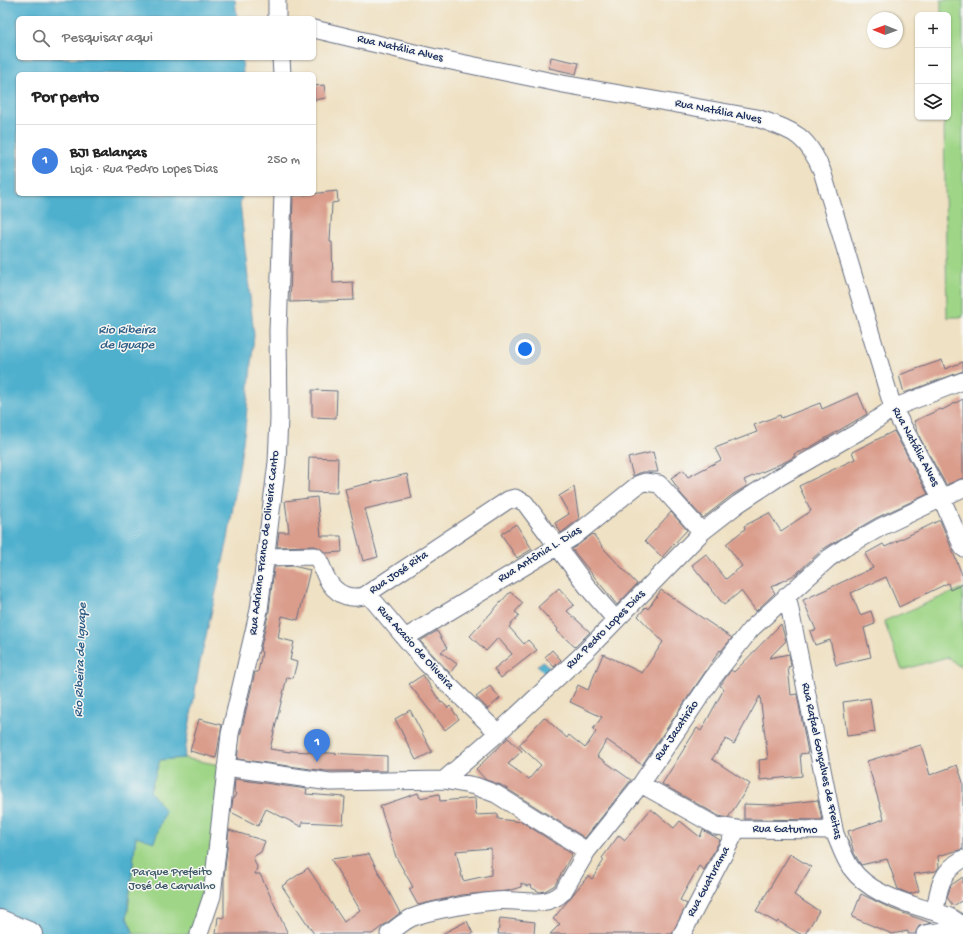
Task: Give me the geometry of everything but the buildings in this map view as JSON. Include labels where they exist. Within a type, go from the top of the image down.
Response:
[{"type":"highway","points":[[0,921],[31,934]]},
{"type":"street","points":[[277,0],[277,16]]},
{"type":"street","name":"Rua Natália Alves","points":[[316,29],[428,56],[563,84],[757,118],[782,127],[802,138],[814,152],[822,171],[893,408],[942,499],[963,548]]},
{"type":"street","points":[[281,60],[282,72]]},
{"type":"street","name":"Rua Adriano Franco de Oliveira Canto","points":[[199,934],[212,896],[230,734],[258,617],[277,462],[280,418],[278,331],[283,196]]},
{"type":"street","name":"Rua Pedro Lopes Dias","points":[[444,780],[498,733],[585,652],[702,532],[751,496],[865,428],[893,408],[963,381]]},
{"type":"street","name":"Rua Antônia L. Dias","points":[[405,638],[572,536],[632,488],[645,482],[659,484],[664,488],[702,532]]},
{"type":"street","name":"Rua Jacatirão","points":[[389,934],[406,921],[420,915],[495,901],[538,902],[552,900],[563,892],[587,851],[641,784],[721,666],[752,630],[787,595],[828,558],[881,527],[963,488]]},
{"type":"street","name":"Rua José Rita","points":[[265,557],[315,556],[318,559],[328,582],[337,592],[356,598],[368,594],[508,500],[515,498],[525,502],[556,546]]},
{"type":"street","points":[[556,546],[589,590],[616,620]]},
{"type":"street","name":"Rua Acacio de Oliveira","points":[[368,594],[426,663],[498,733]]},
{"type":"street","name":"Rua Rafael Gonçalves de Freitas","points":[[787,595],[834,830],[850,867],[863,882],[877,891],[957,920],[963,928]]},
{"type":"street","points":[[226,767],[330,782],[444,780],[475,786],[496,794],[587,851]]},
{"type":"street","name":"Rua Gaturmo","points":[[641,784],[716,826],[737,829],[834,830]]},
{"type":"street","name":"Rua Guaturama","points":[[682,934],[737,829]]},
{"type":"street","points":[[935,912],[941,880],[948,869],[963,858]]},
{"type":"street","points":[[925,934],[963,928]]},
{"type":"green space","points":[[941,0],[963,0],[963,317],[947,317],[944,120],[951,120],[951,12],[941,12]]},
{"type":"green space","points":[[963,588],[963,669],[947,657],[902,670],[884,621]]},
{"type":"green space","name":"Parque Prefeito José de Carvalho","points":[[184,758],[225,766],[199,934],[134,934],[127,918],[136,836],[160,760]]},
{"type":"water","name":"Rio Ribeira de Iguape","points":[[0,0],[235,0],[237,16],[16,16],[16,60],[242,60],[243,72],[16,72],[16,196],[242,196],[240,202],[254,335],[245,429],[228,539],[199,667],[184,758],[160,760],[150,791],[165,811],[154,842],[136,836],[127,918],[134,934],[0,934]]},
{"type":"water","points":[[543,661],[554,672],[549,678],[537,666]]},
{"type":"place","name":"BJI Balanças","points":[[317,762]]}]
